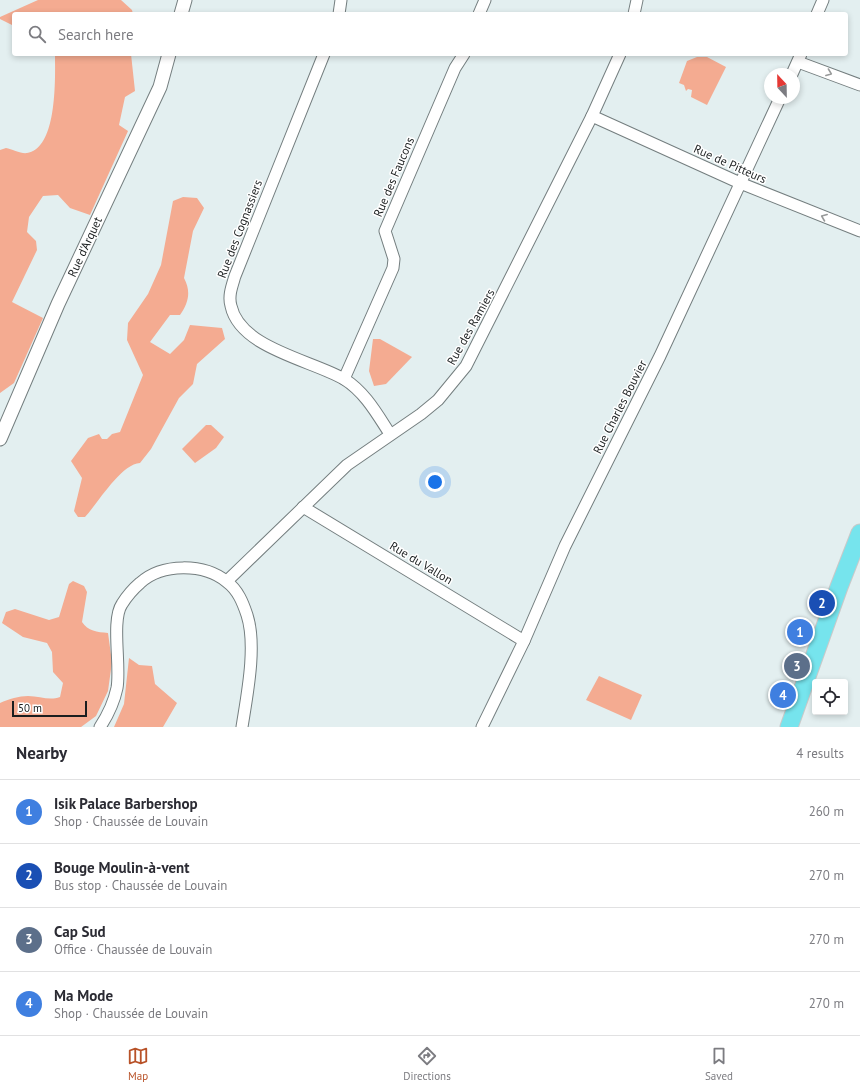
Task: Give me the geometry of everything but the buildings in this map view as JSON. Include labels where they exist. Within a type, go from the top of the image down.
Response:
[{"type":"main road","points":[[789,727],[836,594],[860,533]]},
{"type":"street","points":[[182,12],[185,0]]},
{"type":"street","points":[[339,12],[341,0]]},
{"type":"street","points":[[480,12],[485,0]]},
{"type":"street","points":[[818,12],[823,0]]},
{"type":"street","points":[[634,12],[635,1]]},
{"type":"street","name":"Rue d'Arquet","points":[[0,439],[62,297],[160,87],[168,56]]},
{"type":"street","name":"Rue des Cognassiers","points":[[323,56],[235,276],[230,292],[231,306],[236,320],[246,332],[259,341],[344,379],[360,391],[390,434]]},
{"type":"street","name":"Rue des Faucons","points":[[344,379],[393,268],[394,259],[385,231],[456,68],[463,56]]},
{"type":"street","name":"Rue des Ramiers","points":[[227,581],[347,465],[421,414],[438,400],[466,366],[592,116],[619,56]]},
{"type":"street","points":[[795,68],[799,58],[860,85]]},
{"type":"street","name":"Rue Charles Bouvier","points":[[482,727],[524,641],[565,546],[660,356],[777,104]]},
{"type":"street","name":"Rue de Pitteurs","points":[[592,116],[740,183],[860,231]]},
{"type":"street","name":"Rue du Vallon","points":[[303,507],[524,641]]},
{"type":"street","points":[[100,727],[111,707],[117,688],[117,622],[121,606],[132,590],[140,582],[167,569],[187,567],[205,571],[227,581],[240,596],[248,616],[251,635],[250,683],[242,727]]},
{"type":"shaded area","points":[[38,0],[121,0],[132,12],[12,12],[12,25],[0,19],[0,17]]},
{"type":"shaded area","points":[[55,56],[131,56],[135,91],[125,97],[119,125],[128,131],[90,215],[70,208],[58,195],[43,196],[29,217],[27,232],[36,241],[37,250],[12,302],[43,318],[14,383],[0,393],[0,150],[6,148],[27,153],[37,148],[44,139],[53,110]]},
{"type":"shaded area","points":[[697,57],[707,57],[726,67],[707,105],[691,97],[692,90],[688,89],[686,91],[684,85],[679,83],[687,61]]},
{"type":"shaded area","points":[[183,197],[197,198],[204,208],[193,231],[184,278],[188,287],[187,301],[180,315],[170,315],[150,342],[170,354],[184,340],[190,325],[222,328],[225,339],[197,364],[193,384],[179,398],[151,449],[140,463],[125,470],[110,485],[85,517],[78,517],[74,511],[82,478],[71,461],[88,438],[99,434],[102,439],[107,439],[112,434],[120,432],[143,375],[127,340],[128,323],[148,294],[161,265],[173,201]]},
{"type":"shaded area","points":[[373,339],[380,339],[412,357],[386,384],[374,386],[369,371]]},
{"type":"shaded area","points":[[206,425],[211,425],[224,437],[216,448],[195,463],[182,449]]},
{"type":"shaded area","points":[[73,581],[84,586],[87,592],[82,622],[84,625],[90,629],[108,633],[112,662],[108,691],[96,716],[81,727],[0,727],[0,703],[25,696],[48,698],[60,697],[63,683],[53,672],[52,652],[47,643],[23,637],[2,623],[6,612],[15,609],[49,620],[59,617],[69,584]]},
{"type":"shaded area","points":[[129,658],[139,665],[152,666],[155,684],[177,703],[163,727],[114,727],[124,704]]},
{"type":"shaded area","points":[[599,676],[642,695],[631,720],[586,700]]},
{"type":"place","name":"Bouge Moulin-à-vent","points":[[822,603]]},
{"type":"place","name":"Isik Palace Barbershop","points":[[800,632]]},
{"type":"place","name":"Cap Sud","points":[[797,666]]},
{"type":"place","name":"Ma Mode","points":[[783,695]]}]
